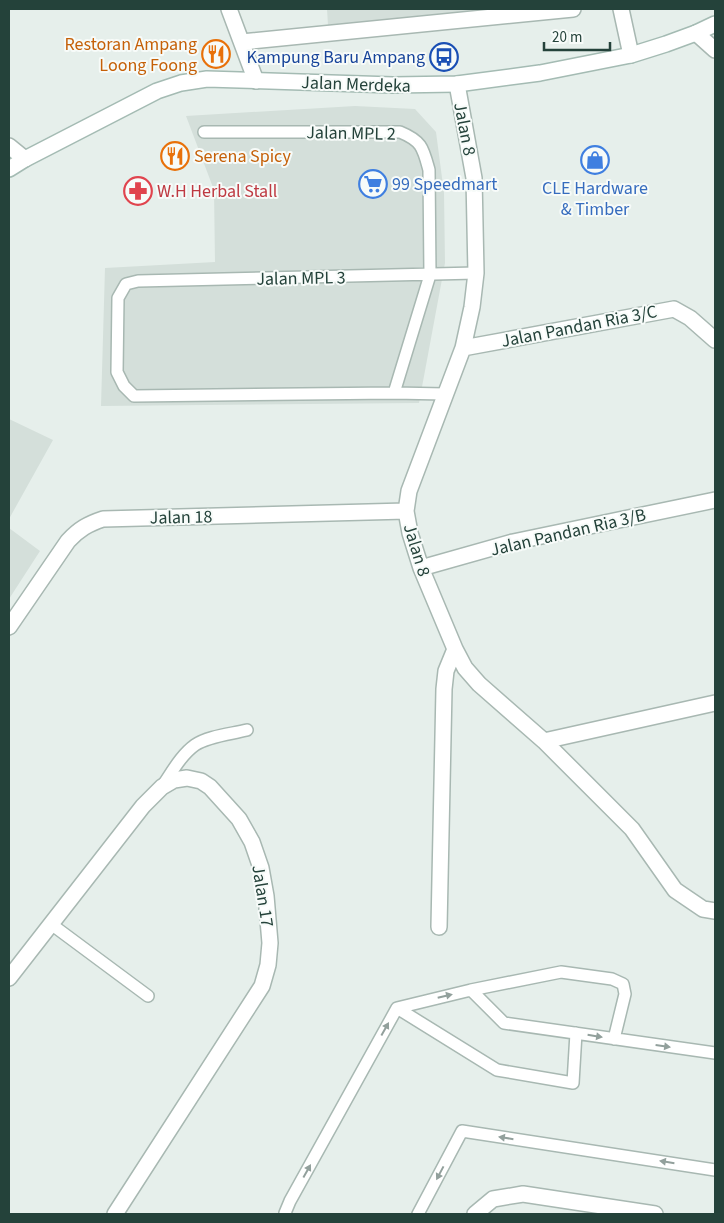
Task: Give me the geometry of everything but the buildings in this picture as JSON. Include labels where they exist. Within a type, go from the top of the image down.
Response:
[{"type":"street","points":[[229,9],[256,81]]},
{"type":"street","points":[[242,42],[573,9]]},
{"type":"street","points":[[621,9],[631,55]]},
{"type":"street","name":"Jalan Merdeka","points":[[9,169],[156,91],[181,84],[207,79],[420,86],[456,84],[540,72],[631,55],[696,33],[715,24]]},
{"type":"street","points":[[696,33],[715,50]]},
{"type":"street","name":"Jalan 8","points":[[456,84],[474,178],[476,273],[472,307],[463,348],[409,491],[406,512],[410,534],[421,568],[454,649],[465,668],[479,684],[544,741],[632,829],[675,890],[702,909],[715,911]]},
{"type":"street","points":[[9,146],[25,159]]},
{"type":"street","name":"Jalan Pandan Ria 3/C","points":[[463,348],[674,309],[690,318],[715,340]]},
{"type":"street","name":"Jalan Pandan Ria 3/B","points":[[421,568],[513,542],[715,500]]},
{"type":"street","name":"Jalan 18","points":[[9,627],[68,541],[78,531],[103,519],[406,512]]},
{"type":"street","points":[[439,927],[444,689],[446,671],[454,649]]},
{"type":"street","points":[[544,741],[715,703]]},
{"type":"street","name":"Jalan 17","points":[[9,978],[143,806],[162,786],[174,780],[187,778],[200,781],[210,787],[239,819],[252,842],[261,868],[266,896],[270,942],[268,965],[262,986],[115,1214]]},
{"type":"street","points":[[476,1214],[493,1199],[523,1194],[654,1214]]},
{"type":"lane","name":"Jalan MPL 2","points":[[204,132],[400,132],[413,138],[421,146],[426,156],[429,170],[430,275],[394,393]]},
{"type":"lane","name":"Jalan MPL 3","points":[[394,393],[134,396],[124,386],[117,372],[118,298],[126,284],[138,281],[476,273]]},
{"type":"lane","points":[[394,393],[445,394]]},
{"type":"lane","points":[[162,786],[186,754],[195,746],[205,740],[247,730]]},
{"type":"lane","points":[[51,924],[148,996]]},
{"type":"lane","points":[[286,1214],[290,1201],[397,1008],[471,990],[561,972],[612,979],[623,984],[625,994],[614,1039]]},
{"type":"lane","points":[[471,990],[504,1023],[715,1053]]},
{"type":"lane","points":[[397,1008],[497,1070],[573,1083],[576,1033]]},
{"type":"lane","points":[[418,1214],[462,1131],[715,1170]]},
{"type":"shaded area","points":[[327,9],[488,9],[328,25]]},
{"type":"shaded area","points":[[355,106],[415,109],[436,132],[444,193],[445,263],[419,403],[101,406],[105,268],[215,262],[214,190],[186,116]]},
{"type":"shaded area","points":[[9,419],[53,440],[9,519]]},
{"type":"shaded area","points":[[9,528],[40,551],[9,599]]},
{"type":"place","name":"Restoran Ampang Loong Foong","points":[[216,54]]},
{"type":"place","name":"Kampung Baru Ampang","points":[[444,57]]},
{"type":"place","name":"Serena Spicy","points":[[175,156]]},
{"type":"place","name":"CLE Hardware & Timber","points":[[595,160]]},
{"type":"place","name":"99 Speedmart","points":[[373,184]]},
{"type":"place","name":"W.H Herbal Stall","points":[[138,191]]}]
